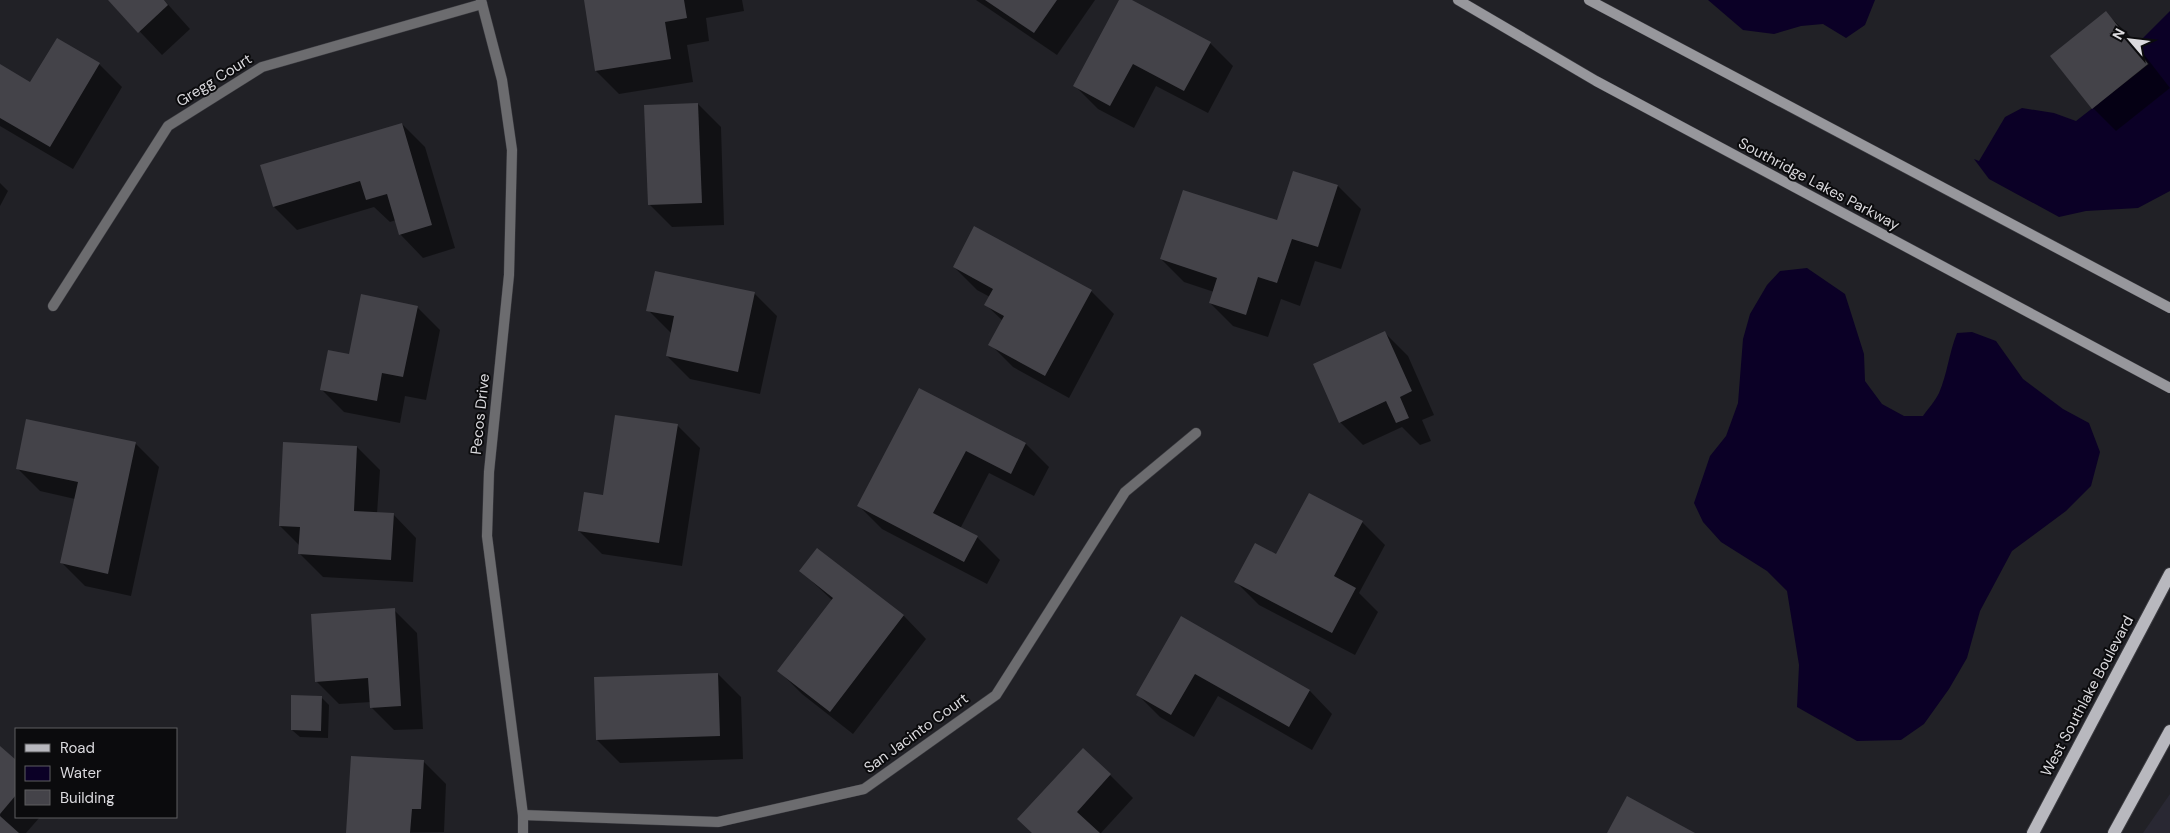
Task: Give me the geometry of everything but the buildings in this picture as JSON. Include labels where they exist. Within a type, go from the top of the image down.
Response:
[{"type":"main road","name":"West Southlake Boulevard","points":[[2033,833],[2170,574]]},
{"type":"main road","points":[[2114,833],[2170,731]]},
{"type":"street","name":"Southridge Lakes Parkway","points":[[1458,0],[1596,81],[2170,388]]},
{"type":"street","points":[[1589,0],[2170,308]]},
{"type":"street","name":"Gregg Court","points":[[53,306],[168,126],[262,67],[482,2]]},
{"type":"street","name":"Pecos Drive","points":[[482,2],[502,80],[512,150],[509,275],[489,472],[487,536],[523,815],[523,833]]},
{"type":"street","name":"San Jacinto Court","points":[[523,815],[718,822],[864,789],[996,695],[1125,492],[1196,433]]},
{"type":"shaded area","points":[[2170,794],[2170,833],[2143,833]]},
{"type":"water","points":[[1708,0],[1875,0],[1865,25],[1846,38],[1823,24],[1801,26],[1774,34],[1743,30]]},
{"type":"water","points":[[2170,11],[2170,191],[2138,208],[2086,211],[2059,217],[1989,179],[1974,159],[1979,161],[2005,117],[2022,108],[2054,113],[2076,121],[2149,64],[2135,46]]},
{"type":"water","points":[[1807,268],[1845,294],[1864,354],[1865,381],[1882,404],[1904,416],[1923,416],[1939,393],[1957,333],[1972,332],[1996,341],[2023,379],[2063,409],[2089,423],[2100,452],[2091,486],[2066,511],[2012,551],[1980,611],[1967,658],[1949,689],[1924,724],[1901,740],[1857,741],[1797,707],[1799,665],[1787,591],[1767,571],[1721,542],[1703,522],[1694,503],[1710,456],[1726,436],[1738,403],[1743,339],[1750,314],[1767,285],[1780,271]]}]
